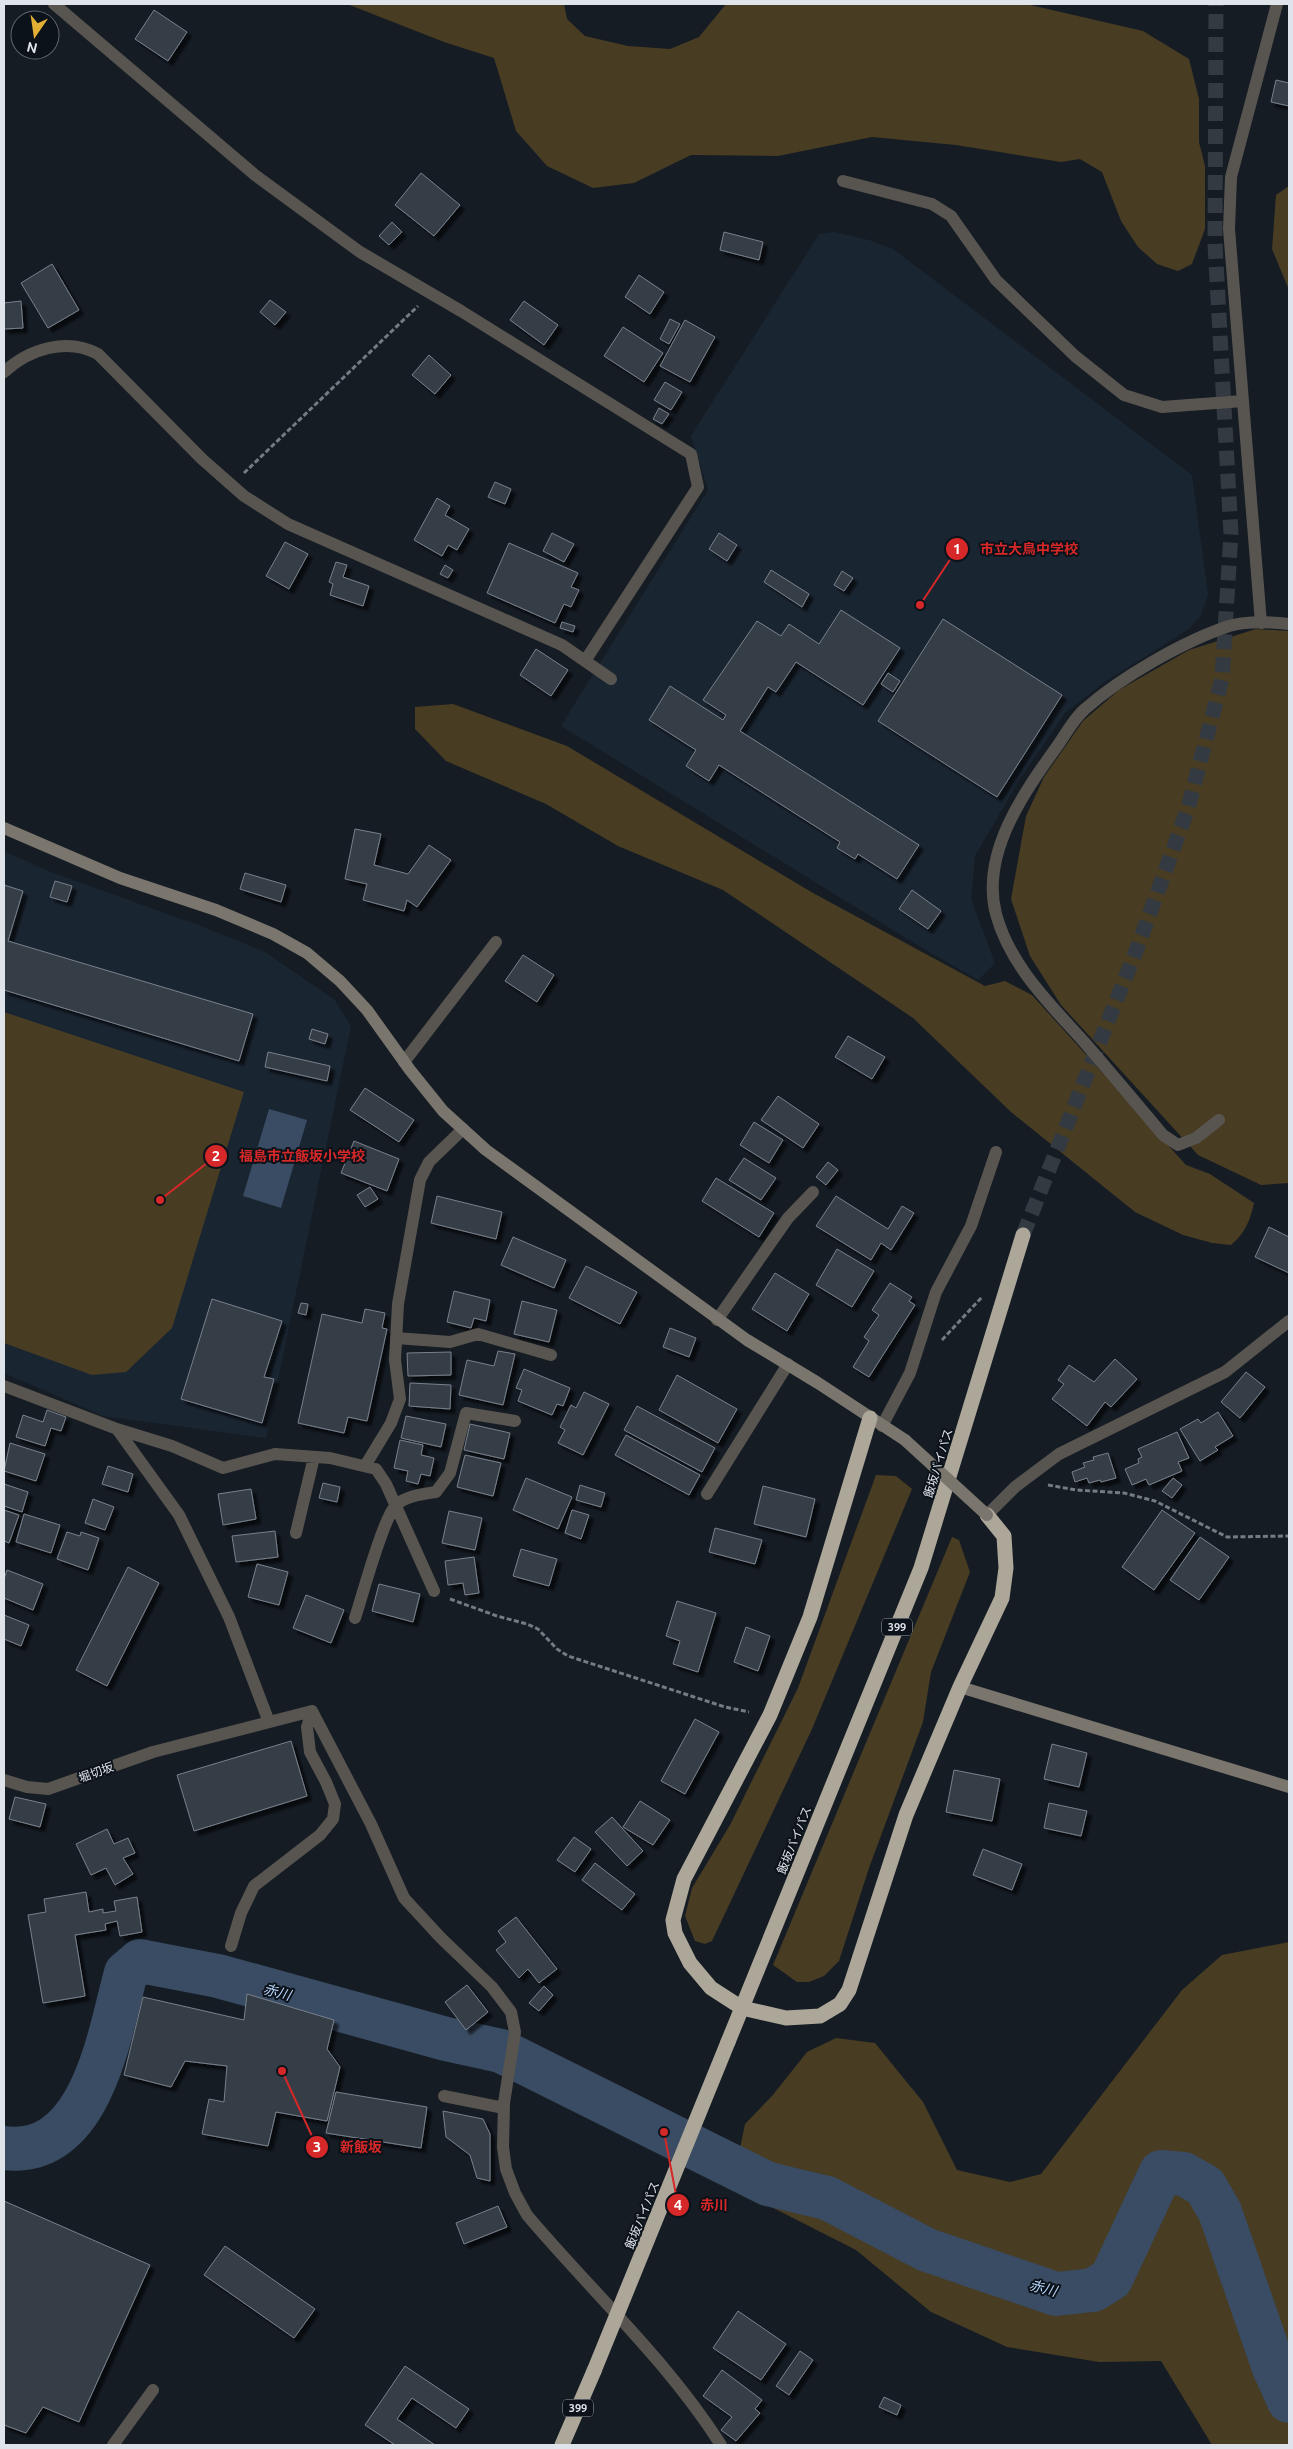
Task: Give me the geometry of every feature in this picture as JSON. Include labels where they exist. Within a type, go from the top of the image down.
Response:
[{"type":"highway","name":"飯坂バイパス","points":[[562,2445],[594,2371],[921,1568],[1023,1235]]},
{"type":"highway","points":[[876,1422],[810,1617],[770,1715],[684,1879],[673,1920],[675,1933],[690,1963],[711,1988],[742,2008],[771,2015],[803,2018],[820,2016],[840,2004],[849,1990],[864,1951],[906,1815],[960,1687],[1002,1598],[1006,1568],[1004,1536],[987,1515]]},
{"type":"street","points":[[54,4],[255,175],[360,252],[691,454],[698,487],[585,661]]},
{"type":"street","points":[[1261,624],[1229,229],[1231,177],[1276,4]]},
{"type":"street","points":[[843,181],[932,204],[951,216],[996,280],[1075,356],[1124,395],[1162,407],[1243,402]]},
{"type":"street","points":[[4,372],[32,354],[60,345],[80,346],[89,349],[98,354],[202,459],[244,496],[288,524],[562,645],[612,679]]},
{"type":"street","points":[[1219,1120],[1196,1138],[1178,1145],[1163,1136],[1024,975],[1001,930],[993,894],[996,864],[1010,817],[1035,776],[1084,710],[1112,688],[1174,651],[1230,626],[1289,624]]},
{"type":"street","points":[[4,828],[120,878],[216,910],[273,934],[298,948],[347,988],[367,1010],[404,1062],[443,1111],[486,1150],[718,1320],[905,1440],[987,1515],[1015,1486],[1059,1454],[1225,1372],[1289,1322]]},
{"type":"street","points":[[404,1062],[496,942]]},
{"type":"street","points":[[365,1466],[391,1423],[400,1399],[395,1360],[398,1304],[420,1180],[429,1162],[463,1130]]},
{"type":"street","points":[[876,1422],[910,1373],[936,1292],[971,1226],[996,1152]]},
{"type":"street","points":[[718,1320],[788,1218],[813,1192]]},
{"type":"street","points":[[396,1338],[450,1342],[478,1334],[551,1356]]},
{"type":"street","points":[[707,1494],[788,1364]]},
{"type":"street","points":[[4,1386],[117,1429],[172,1446],[223,1468],[274,1454],[314,1457],[376,1468],[396,1506],[434,1591]]},
{"type":"street","points":[[355,1618],[385,1527],[396,1506],[415,1496],[436,1492],[450,1473],[466,1412],[515,1421]]},
{"type":"street","points":[[117,1429],[179,1515],[228,1616],[269,1722]]},
{"type":"street","points":[[296,1534],[314,1457]]},
{"type":"street","points":[[960,1687],[1289,1787]]},
{"type":"street","points":[[231,1946],[241,1913],[254,1886],[320,1835],[333,1819],[335,1804],[310,1752],[306,1727],[312,1711]]},
{"type":"street","points":[[312,1711],[371,1824],[404,1898],[440,1938],[492,1987],[511,2012],[515,2032],[504,2108],[503,2147],[506,2169],[526,2215],[649,2350],[700,2411],[721,2445]]},
{"type":"street","name":"堀切坂","points":[[4,1780],[27,1787],[48,1789],[153,1752],[312,1711]]},
{"type":"street","points":[[444,2096],[504,2108]]},
{"type":"street","points":[[113,2445],[153,2390]]},
{"type":"path","points":[[232,485],[430,293]]},
{"type":"path","points":[[936,1346],[988,1291]]},
{"type":"path","points":[[1029,1476],[1039,1483],[1069,1489],[1124,1493],[1155,1501],[1227,1537],[1289,1536]]},
{"type":"path","points":[[434,1591],[440,1596],[538,1629],[557,1649],[568,1656],[725,1707],[770,1715]]},
{"type":"shaded area","points":[[347,4],[564,4],[567,19],[585,36],[628,46],[670,49],[699,37],[726,4],[1026,4],[1143,31],[1189,59],[1199,99],[1199,142],[1205,166],[1205,229],[1192,264],[1178,271],[1157,264],[1138,247],[1121,221],[1102,172],[1080,159],[1061,162],[956,145],[872,137],[778,156],[691,155],[634,183],[593,188],[547,166],[516,131],[494,58],[444,42]]},
{"type":"shaded area","points":[[1289,186],[1289,290],[1272,249],[1276,195]]},
{"type":"shaded area","points":[[834,232],[869,240],[893,249],[1192,475],[1208,595],[1201,615],[1189,629],[1103,683],[1065,713],[1018,782],[975,856],[971,899],[995,963],[978,980],[924,949],[561,726],[708,490],[691,436],[819,234]]},
{"type":"shaded area","points":[[1256,629],[1289,631],[1289,1183],[1261,1185],[1198,1155],[1061,1005],[1030,956],[1011,899],[1026,816],[1044,777],[1083,721],[1119,690],[1189,650]]},
{"type":"shaded area","points":[[453,704],[567,746],[813,893],[985,986],[1005,981],[1032,995],[1186,1165],[1210,1174],[1254,1203],[1249,1221],[1243,1231],[1231,1245],[1212,1243],[1183,1235],[1135,1212],[1011,1112],[913,1018],[723,890],[618,846],[546,804],[446,761],[415,729],[415,707]]},
{"type":"shaded area","points":[[4,851],[48,871],[201,926],[265,952],[335,1000],[351,1026],[266,1438],[103,1416],[4,1373]]},
{"type":"shaded area","points":[[4,1012],[244,1092],[172,1328],[126,1372],[92,1375],[4,1343]]},
{"type":"shaded area","points":[[269,1109],[307,1120],[281,1208],[243,1196]]},
{"type":"shaded area","points":[[876,1475],[896,1476],[912,1489],[812,1729],[712,1941],[705,1944],[695,1941],[685,1916],[692,1888],[730,1825],[798,1688]]},
{"type":"shaded area","points":[[952,1537],[959,1540],[970,1572],[931,1672],[923,1722],[869,1868],[839,1961],[824,1976],[809,1982],[797,1982],[773,1965]]},
{"type":"shaded area","points":[[1289,1942],[1289,2445],[1212,2445],[1161,2361],[1099,2362],[1007,2347],[931,2312],[856,2250],[732,2187],[745,2124],[772,2096],[807,2052],[836,2038],[875,2043],[923,2102],[957,2170],[1010,2182],[1041,2174],[1182,1990],[1222,1955]]},
{"type":"building","points":[[154,10],[187,32],[168,61],[135,39]]},
{"type":"building","points":[[1276,80],[1289,83],[1289,106],[1271,102]]},
{"type":"building","points":[[421,173],[460,205],[434,236],[395,205]]},
{"type":"building","points":[[392,222],[402,232],[389,245],[379,236]]},
{"type":"building","points":[[724,232],[763,242],[759,260],[720,250]]},
{"type":"building","points":[[52,264],[79,310],[48,328],[21,283]]},
{"type":"building","points":[[639,275],[664,292],[650,314],[625,297]]},
{"type":"building","points":[[270,300],[286,312],[275,325],[260,312]]},
{"type":"building","points":[[21,301],[23,328],[4,329],[4,303]]},
{"type":"building","points":[[524,301],[558,325],[544,345],[510,320]]},
{"type":"building","points":[[670,319],[680,324],[669,344],[660,339]]},
{"type":"building","points":[[685,320],[715,337],[690,382],[660,366]]},
{"type":"building","points":[[623,327],[663,353],[644,382],[604,356]]},
{"type":"building","points":[[429,355],[451,375],[435,394],[412,375]]},
{"type":"building","points":[[665,382],[682,392],[671,410],[654,400]]},
{"type":"building","points":[[659,408],[669,414],[662,424],[653,419]]},
{"type":"building","points":[[495,482],[511,489],[505,504],[488,497]]},
{"type":"building","points":[[437,498],[450,506],[445,515],[469,529],[457,550],[448,545],[442,556],[414,540]]},
{"type":"building","points":[[552,533],[574,544],[564,562],[543,551]]},
{"type":"building","points":[[719,533],[737,545],[727,561],[709,549]]},
{"type":"building","points":[[285,542],[308,554],[289,589],[266,576]]},
{"type":"building","points":[[509,543],[578,573],[571,587],[579,590],[571,607],[564,604],[555,623],[487,593]]},
{"type":"building","points":[[336,562],[347,565],[343,577],[369,586],[363,606],[330,595],[333,584],[329,582]]},
{"type":"building","points":[[445,565],[453,570],[448,578],[440,574]]},
{"type":"building","points":[[771,570],[809,594],[802,607],[764,582]]},
{"type":"building","points":[[842,571],[853,578],[844,591],[834,585]]},
{"type":"building","points":[[841,610],[900,648],[863,705],[796,662],[776,692],[768,687],[740,731],[919,845],[897,879],[858,854],[855,859],[837,848],[840,842],[719,765],[709,781],[686,766],[696,750],[649,720],[670,686],[723,720],[726,715],[703,700],[757,621],[781,636],[789,624],[819,644]]},
{"type":"building","points":[[943,619],[1062,695],[997,797],[878,721]]},
{"type":"building","points":[[562,622],[575,626],[573,632],[560,628]]},
{"type":"building","points":[[536,649],[568,670],[551,696],[520,675]]},
{"type":"building","points":[[888,673],[900,681],[893,692],[881,684]]},
{"type":"building","points":[[355,829],[381,834],[374,865],[408,874],[429,845],[451,860],[417,907],[407,900],[404,911],[363,900],[367,884],[345,879]]},
{"type":"building","points":[[245,873],[286,885],[281,902],[240,889]]},
{"type":"building","points":[[55,881],[72,886],[67,902],[50,897]]},
{"type":"building","points":[[4,885],[23,891],[8,941],[253,1014],[239,1061],[4,990]]},
{"type":"building","points":[[912,890],[941,911],[928,929],[899,909]]},
{"type":"building","points":[[523,955],[554,975],[537,1002],[505,981]]},
{"type":"building","points":[[312,1029],[328,1034],[325,1044],[309,1039]]},
{"type":"building","points":[[848,1036],[885,1057],[872,1079],[835,1057]]},
{"type":"building","points":[[268,1052],[330,1066],[327,1081],[265,1067]]},
{"type":"building","points":[[365,1088],[414,1120],[399,1142],[350,1110]]},
{"type":"building","points":[[778,1096],[819,1124],[803,1148],[761,1120]]},
{"type":"building","points":[[754,1122],[783,1140],[769,1163],[740,1145]]},
{"type":"building","points":[[354,1141],[399,1159],[387,1191],[341,1173]]},
{"type":"building","points":[[744,1158],[776,1178],[761,1200],[729,1180]]},
{"type":"building","points":[[828,1162],[838,1170],[826,1185],[816,1177]]},
{"type":"building","points":[[716,1178],[774,1213],[759,1237],[702,1201]]},
{"type":"building","points":[[370,1187],[378,1199],[365,1207],[357,1195]]},
{"type":"building","points":[[437,1196],[502,1212],[496,1239],[431,1223]]},
{"type":"building","points":[[836,1196],[888,1229],[902,1206],[914,1213],[891,1250],[881,1243],[871,1260],[816,1226]]},
{"type":"building","points":[[1269,1227],[1289,1237],[1289,1273],[1255,1257]]},
{"type":"building","points":[[513,1237],[566,1260],[554,1288],[501,1265]]},
{"type":"building","points":[[837,1249],[874,1271],[852,1307],[816,1285]]},
{"type":"building","points":[[586,1266],[637,1292],[620,1324],[569,1298]]},
{"type":"building","points":[[775,1273],[809,1294],[787,1331],[752,1309]]},
{"type":"building","points":[[890,1283],[912,1297],[909,1301],[915,1305],[869,1377],[853,1367],[869,1341],[864,1337],[879,1315],[872,1310]]},
{"type":"building","points":[[454,1291],[490,1300],[486,1321],[474,1318],[471,1328],[447,1322]]},
{"type":"building","points":[[212,1299],[282,1321],[264,1377],[274,1379],[262,1423],[181,1399]]},
{"type":"building","points":[[522,1301],[557,1310],[549,1342],[514,1334]]},
{"type":"building","points":[[301,1303],[308,1304],[306,1315],[298,1313]]},
{"type":"building","points":[[365,1309],[385,1313],[382,1328],[387,1329],[367,1421],[348,1417],[344,1433],[298,1423],[322,1314],[362,1323]]},
{"type":"building","points":[[670,1328],[696,1338],[689,1357],[663,1347]]},
{"type":"building","points":[[498,1351],[515,1354],[503,1405],[459,1395],[467,1360],[494,1366]]},
{"type":"building","points":[[451,1352],[451,1375],[408,1376],[407,1353]]},
{"type":"building","points":[[1115,1359],[1137,1379],[1111,1407],[1105,1402],[1087,1426],[1052,1399],[1064,1384],[1058,1380],[1069,1365],[1094,1382]]},
{"type":"building","points":[[524,1369],[570,1388],[563,1406],[557,1404],[552,1415],[518,1401],[522,1390],[516,1388]]},
{"type":"building","points":[[1246,1372],[1265,1387],[1240,1418],[1221,1402]]},
{"type":"building","points":[[677,1375],[737,1409],[718,1443],[659,1410]]},
{"type":"building","points":[[410,1383],[451,1385],[450,1409],[409,1406]]},
{"type":"building","points":[[584,1392],[609,1404],[583,1455],[558,1443],[565,1430],[560,1427],[571,1405],[576,1408]]},
{"type":"building","points":[[637,1406],[715,1448],[702,1472],[624,1430]]},
{"type":"building","points":[[47,1410],[66,1417],[61,1431],[51,1428],[45,1446],[16,1437],[23,1415],[43,1422]]},
{"type":"building","points":[[1218,1412],[1233,1436],[1215,1447],[1218,1450],[1200,1461],[1180,1429],[1198,1419],[1201,1423]]},
{"type":"building","points":[[406,1416],[446,1424],[441,1447],[401,1438]]},
{"type":"building","points":[[470,1424],[510,1433],[504,1459],[464,1450]]},
{"type":"building","points":[[1177,1432],[1189,1458],[1178,1462],[1182,1471],[1149,1485],[1146,1479],[1132,1485],[1125,1469],[1139,1463],[1138,1459],[1142,1457],[1138,1449]]},
{"type":"building","points":[[626,1435],[700,1475],[689,1495],[615,1455]]},
{"type":"building","points":[[400,1440],[423,1445],[421,1455],[434,1458],[430,1476],[421,1474],[418,1484],[406,1481],[408,1471],[394,1468]]},
{"type":"building","points":[[10,1443],[45,1454],[36,1481],[4,1471]]},
{"type":"building","points":[[1108,1453],[1116,1478],[1089,1483],[1087,1478],[1075,1482],[1072,1472],[1085,1467],[1083,1463],[1094,1460],[1093,1457]]},
{"type":"building","points":[[465,1455],[501,1463],[493,1496],[457,1487]]},
{"type":"building","points":[[108,1466],[133,1474],[128,1492],[102,1484]]},
{"type":"building","points":[[526,1478],[572,1497],[558,1529],[513,1510]]},
{"type":"building","points":[[1173,1478],[1182,1485],[1172,1498],[1162,1491]]},
{"type":"building","points":[[323,1483],[340,1487],[337,1502],[319,1498]]},
{"type":"building","points":[[4,1484],[28,1492],[22,1512],[4,1506]]},
{"type":"building","points":[[580,1485],[605,1493],[601,1507],[576,1500]]},
{"type":"building","points":[[763,1486],[815,1499],[806,1537],[754,1524]]},
{"type":"building","points":[[251,1489],[256,1519],[223,1525],[218,1494]]},
{"type":"building","points":[[93,1499],[114,1507],[105,1530],[85,1523]]},
{"type":"building","points":[[4,1510],[19,1515],[9,1543],[4,1541]]},
{"type":"building","points":[[572,1510],[589,1515],[581,1539],[565,1533]]},
{"type":"building","points":[[1162,1510],[1195,1533],[1154,1590],[1122,1567]]},
{"type":"building","points":[[449,1511],[482,1518],[475,1550],[442,1543]]},
{"type":"building","points":[[24,1514],[60,1525],[51,1553],[16,1542]]},
{"type":"building","points":[[715,1528],[762,1540],[755,1564],[709,1552]]},
{"type":"building","points":[[275,1531],[278,1557],[236,1562],[232,1536]]},
{"type":"building","points":[[67,1532],[80,1536],[81,1532],[99,1538],[88,1570],[57,1559]]},
{"type":"building","points":[[1200,1537],[1229,1557],[1199,1600],[1170,1580]]},
{"type":"building","points":[[521,1549],[557,1559],[549,1586],[513,1576]]},
{"type":"building","points":[[474,1557],[479,1593],[465,1595],[463,1583],[448,1585],[445,1561]]},
{"type":"building","points":[[257,1564],[288,1572],[279,1605],[248,1597]]},
{"type":"building","points":[[128,1567],[159,1583],[107,1686],[76,1670]]},
{"type":"building","points":[[7,1570],[43,1584],[33,1610],[4,1598],[4,1579]]},
{"type":"building","points":[[379,1584],[420,1594],[413,1622],[372,1611]]},
{"type":"building","points":[[306,1595],[344,1610],[331,1643],[293,1628]]},
{"type":"building","points":[[677,1601],[716,1613],[698,1672],[673,1664],[680,1641],[666,1636]]},
{"type":"building","points":[[4,1615],[29,1625],[21,1646],[4,1639]]},
{"type":"building","points":[[746,1627],[770,1636],[758,1671],[734,1662]]},
{"type":"building","points":[[695,1719],[719,1732],[685,1794],[661,1781]]},
{"type":"building","points":[[291,1741],[307,1796],[194,1831],[177,1775]]},
{"type":"building","points":[[1052,1744],[1087,1753],[1079,1787],[1044,1779]]},
{"type":"building","points":[[954,1770],[1000,1779],[992,1821],[946,1812]]},
{"type":"building","points":[[15,1797],[46,1804],[40,1827],[9,1819]]},
{"type":"building","points":[[640,1801],[670,1820],[653,1845],[623,1827]]},
{"type":"building","points":[[1049,1803],[1087,1811],[1081,1836],[1044,1828]]},
{"type":"building","points":[[612,1817],[643,1851],[627,1866],[595,1832]]},
{"type":"building","points":[[107,1829],[114,1844],[128,1838],[135,1853],[123,1858],[133,1874],[115,1885],[106,1868],[91,1875],[76,1844]]},
{"type":"building","points":[[574,1837],[591,1849],[575,1872],[557,1860]]},
{"type":"building","points":[[983,1849],[1022,1864],[1012,1890],[973,1875]]},
{"type":"building","points":[[595,1863],[635,1894],[622,1910],[582,1880]]},
{"type":"building","points":[[86,1892],[89,1912],[103,1909],[103,1913],[116,1911],[114,1901],[137,1897],[142,1932],[120,1936],[117,1921],[105,1924],[106,1930],[75,1935],[85,1996],[43,2003],[28,1915],[46,1912],[44,1899]]},
{"type":"building","points":[[516,1917],[557,1969],[539,1983],[528,1969],[519,1978],[496,1950],[506,1942],[498,1931]]},
{"type":"building","points":[[467,1985],[488,2012],[466,2030],[445,2002]]},
{"type":"building","points":[[544,1986],[553,1995],[539,2011],[529,2003]]},
{"type":"building","points":[[247,1994],[334,2020],[327,2049],[340,2067],[327,2121],[276,2112],[268,2146],[202,2134],[209,2099],[224,2102],[227,2066],[185,2061],[171,2087],[124,2075],[143,1997],[244,2020]]},
{"type":"building","points":[[336,2092],[427,2107],[421,2148],[326,2133]]},
{"type":"building","points":[[443,2111],[483,2119],[490,2134],[490,2181],[477,2178],[470,2155],[446,2137]]},
{"type":"building","points":[[4,2201],[150,2265],[79,2422],[43,2407],[26,2433],[4,2425]]},
{"type":"building","points":[[498,2206],[507,2227],[464,2244],[456,2223]]},
{"type":"building","points":[[225,2246],[315,2309],[294,2338],[204,2275]]},
{"type":"building","points":[[738,2311],[786,2344],[761,2380],[713,2348]]},
{"type":"building","points":[[800,2351],[813,2360],[789,2395],[776,2386]]},
{"type":"building","points":[[405,2366],[469,2409],[456,2428],[412,2398],[397,2419],[435,2445],[395,2445],[365,2425]]},
{"type":"building","points":[[722,2370],[762,2400],[755,2409],[760,2413],[736,2441],[721,2430],[732,2417],[703,2396]]},
{"type":"building","points":[[884,2397],[901,2405],[897,2415],[879,2407]]},
{"type":"waterway","name":"赤川","points":[[4,2148],[34,2146],[58,2134],[77,2114],[92,2088],[103,2058],[126,1973],[140,1961],[218,1976],[446,2039],[501,2051],[768,2184],[827,2198],[927,2250],[1056,2294],[1093,2290],[1111,2279],[1161,2172],[1184,2174],[1205,2186],[1220,2212],[1274,2368],[1289,2401]]},
{"type":"tunnel","points":[[1023,1235],[1138,946],[1188,808],[1222,679],[1231,533],[1215,244],[1216,4]]},
{"type":"place","name":"市立大鳥中学校","points":[[920,605]]},
{"type":"place","name":"福島市立飯坂小学校","points":[[160,1200]]},
{"type":"place","name":"新飯坂","points":[[282,2071]]},
{"type":"place","name":"赤川","points":[[664,2132]]}]
